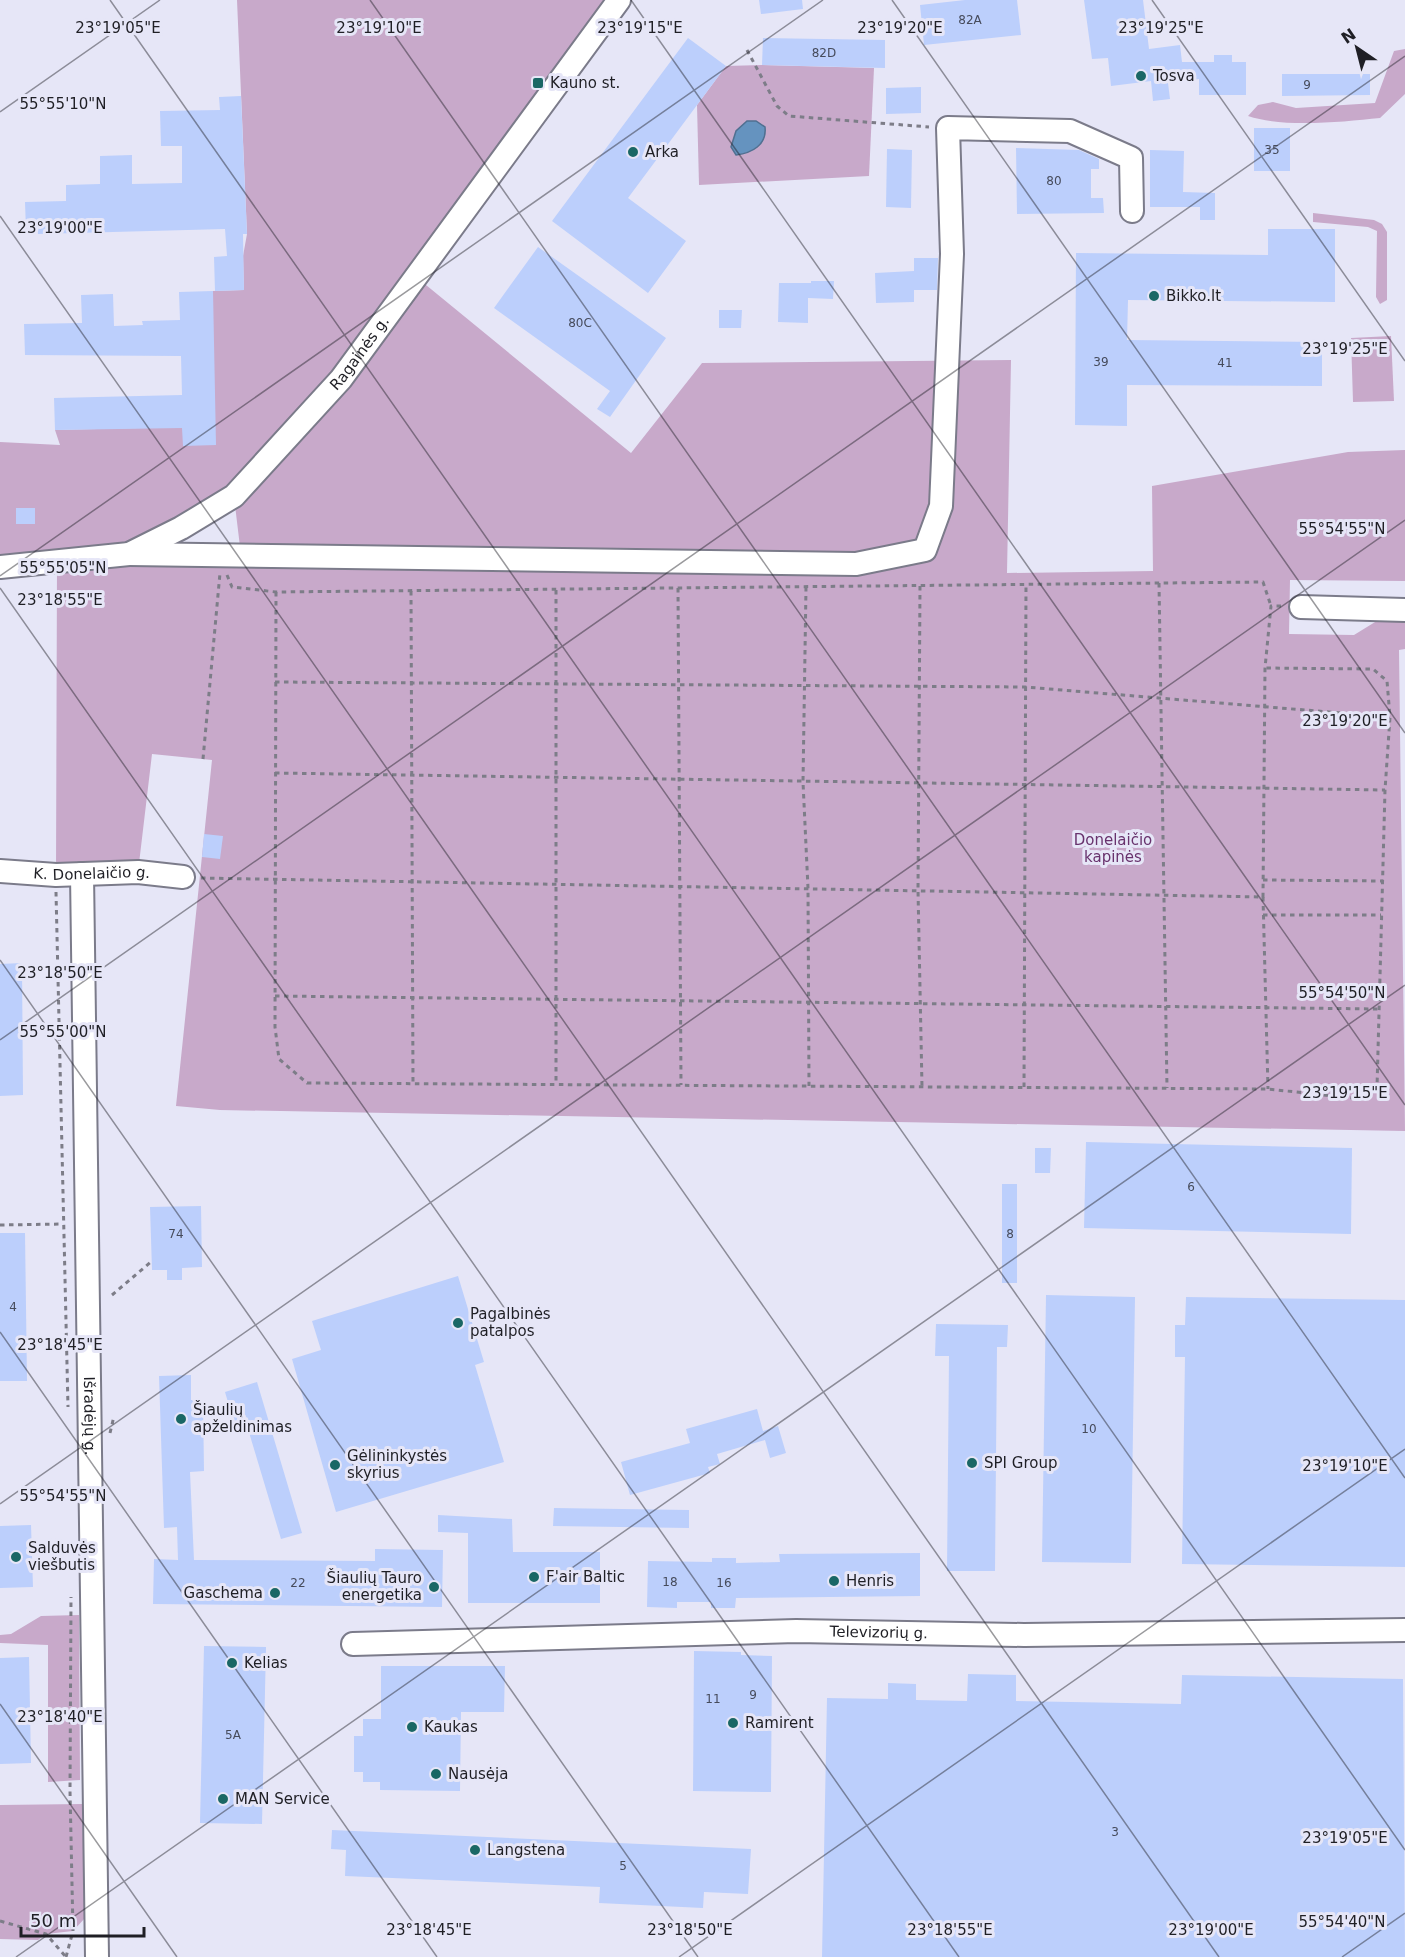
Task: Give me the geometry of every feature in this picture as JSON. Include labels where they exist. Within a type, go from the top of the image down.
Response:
[{"type":"street","name":"Ragainės g.","points":[[0,567],[129,554],[181,528],[234,496],[341,379],[619,0]]},
{"type":"street","points":[[129,554],[221,557],[241,555],[492,557],[856,564],[924,550],[941,506],[952,254],[948,129],[1070,131],[1110,147],[1131,158],[1132,211]]},
{"type":"street","points":[[1301,607],[1405,610]]},
{"type":"street","name":"K. Donelaičio g.","points":[[0,871],[56,875],[138,872],[183,877]]},
{"type":"street","name":"Išradėjų g.","points":[[81,874],[97,1957]]},
{"type":"street","name":"Televizorių g.","points":[[353,1644],[760,1632],[1024,1635],[1405,1630]]},
{"type":"path","points":[[747,50],[777,106],[789,116],[948,129]]},
{"type":"path","points":[[221,557],[232,587],[276,592],[1263,582],[1271,606],[1264,706],[1263,915],[1268,1089]]},
{"type":"path","points":[[203,759],[221,557]]},
{"type":"path","points":[[1159,583],[1167,1088]]},
{"type":"path","points":[[1024,1088],[1026,585]]},
{"type":"path","points":[[920,586],[917,687],[922,1087]]},
{"type":"path","points":[[806,587],[802,686],[803,782],[808,888],[809,1086]]},
{"type":"path","points":[[678,588],[681,1085]]},
{"type":"path","points":[[556,590],[556,1085]]},
{"type":"path","points":[[411,591],[414,1084]]},
{"type":"path","points":[[276,592],[275,1027],[279,1059],[307,1083],[1268,1089],[1360,1100],[1377,1088],[1385,790],[1390,717],[1387,681],[1373,669],[1265,668]]},
{"type":"path","points":[[1271,606],[1301,607]]},
{"type":"path","points":[[275,682],[1025,687],[1390,717]]},
{"type":"path","points":[[275,773],[1385,790]]},
{"type":"path","points":[[56,875],[62,1224],[69,1414]]},
{"type":"path","points":[[183,877],[1263,897]]},
{"type":"path","points":[[1263,880],[1383,881]]},
{"type":"path","points":[[1263,915],[1382,915]]},
{"type":"path","points":[[275,996],[1379,1010]]},
{"type":"path","points":[[0,1225],[62,1224]]},
{"type":"path","points":[[112,1295],[152,1261]]},
{"type":"path","points":[[66,1957],[73,1931],[70,1791],[71,1586]]},
{"type":"path","points":[[0,1921],[46,1934],[66,1957]]},
{"type":"green space","name":"Donelaičio kapinės","points":[[237,0],[619,0],[415,276],[631,453],[702,363],[1011,360],[1007,573],[1153,571],[1152,486],[1348,452],[1405,450],[1405,581],[1290,580],[1289,634],[1354,635],[1380,619],[1405,619],[1405,649],[1399,650],[1405,1131],[220,1110],[176,1106],[212,760],[152,754],[138,872],[56,875],[57,564],[0,567],[0,442],[60,445],[55,430],[182,427],[213,291],[244,290],[243,256],[247,234]],"holes":[[[234,497],[241,555],[131,553]]]},
{"type":"green space","points":[[1405,49],[1405,94],[1380,118],[1295,123],[1262,120],[1248,116],[1258,105],[1273,102],[1296,108],[1375,103],[1394,51]]},
{"type":"green space","points":[[726,66],[874,68],[869,176],[699,185],[697,105]]},
{"type":"green space","points":[[1313,213],[1374,220],[1382,224],[1387,232],[1387,300],[1380,304],[1376,297],[1377,231],[1368,227],[1313,222]]},
{"type":"green space","points":[[1391,336],[1394,401],[1353,402],[1351,338]]},
{"type":"green space","points":[[79,1615],[80,1780],[48,1782],[48,1645],[0,1643],[0,1635],[11,1634],[41,1616]]},
{"type":"green space","points":[[82,1804],[85,1918],[73,1931],[46,1934],[38,1940],[0,1939],[0,1805]]},
{"type":"water","points":[[747,121],[756,121],[765,127],[764,139],[753,150],[736,155],[731,147],[736,131]]},
{"type":"building","points":[[759,0],[802,0],[803,9],[761,14]]},
{"type":"building","points":[[965,0],[1017,0],[1021,35],[924,45],[920,5]]},
{"type":"building","points":[[1084,0],[1143,0],[1149,49],[1180,45],[1182,62],[1214,62],[1214,55],[1232,55],[1232,62],[1246,62],[1246,95],[1199,95],[1199,79],[1168,83],[1170,99],[1153,101],[1151,81],[1111,86],[1108,58],[1092,59]]},
{"type":"building","name":"Arka","points":[[688,38],[726,66],[628,198],[686,241],[648,293],[552,221]]},
{"type":"building","points":[[763,38],[885,40],[885,68],[762,65]]},
{"type":"building","points":[[1282,74],[1370,74],[1370,95],[1282,96]]},
{"type":"building","points":[[921,87],[921,113],[886,114],[886,88]]},
{"type":"building","points":[[241,96],[247,234],[243,234],[244,290],[215,291],[214,257],[227,256],[225,229],[38,234],[37,229],[26,230],[25,202],[66,201],[66,185],[100,184],[100,156],[132,155],[132,184],[182,183],[182,146],[161,146],[160,111],[220,110],[219,97]]},
{"type":"building","points":[[1254,128],[1290,128],[1290,171],[1254,171]]},
{"type":"building","points":[[1016,148],[1079,150],[1099,159],[1099,169],[1091,169],[1091,198],[1103,198],[1104,213],[1017,214]]},
{"type":"building","points":[[887,149],[912,150],[911,208],[886,207]]},
{"type":"building","points":[[1150,150],[1184,151],[1183,192],[1215,193],[1215,220],[1200,220],[1200,207],[1150,207]]},
{"type":"building","points":[[1268,229],[1335,229],[1335,302],[1128,300],[1127,340],[1322,342],[1322,386],[1127,385],[1127,426],[1075,425],[1076,253],[1268,255]]},
{"type":"building","points":[[538,247],[666,338],[610,417],[597,409],[610,391],[494,308]]},
{"type":"building","points":[[914,258],[938,258],[937,290],[914,290],[914,302],[876,303],[875,273],[914,271]]},
{"type":"building","points":[[811,281],[834,281],[833,299],[808,298],[808,323],[778,322],[779,283],[811,283]]},
{"type":"building","points":[[213,291],[216,445],[183,446],[182,428],[55,430],[54,398],[182,395],[181,356],[25,355],[24,324],[82,323],[81,295],[113,294],[114,326],[143,325],[142,321],[180,320],[179,292]]},
{"type":"building","points":[[719,310],[742,310],[741,328],[719,328]]},
{"type":"building","points":[[16,508],[35,508],[35,524],[16,524]]},
{"type":"building","points":[[204,834],[223,836],[220,859],[202,857]]},
{"type":"building","points":[[22,963],[23,1095],[0,1096],[0,964]]},
{"type":"building","points":[[1086,1142],[1352,1148],[1351,1234],[1084,1228]]},
{"type":"building","points":[[1035,1148],[1051,1148],[1050,1173],[1035,1173]]},
{"type":"building","points":[[1002,1184],[1017,1184],[1017,1283],[1002,1283]]},
{"type":"building","points":[[201,1206],[202,1267],[182,1268],[182,1280],[167,1280],[167,1270],[152,1270],[150,1207]]},
{"type":"building","points":[[0,1233],[25,1233],[27,1381],[0,1381]]},
{"type":"building","points":[[458,1276],[484,1362],[475,1365],[504,1462],[336,1512],[292,1359],[321,1350],[312,1321]]},
{"type":"building","points":[[1046,1295],[1135,1297],[1131,1563],[1042,1562]]},
{"type":"building","points":[[1186,1297],[1405,1300],[1405,1567],[1182,1564],[1185,1357],[1175,1357],[1175,1325],[1185,1325]]},
{"type":"building","name":"SPI Group","points":[[936,1324],[1008,1325],[1007,1347],[997,1347],[995,1571],[947,1571],[949,1356],[935,1356]]},
{"type":"building","points":[[191,1375],[191,1400],[203,1400],[204,1471],[190,1472],[194,1560],[375,1561],[375,1549],[443,1550],[442,1607],[153,1604],[154,1559],[178,1560],[177,1527],[164,1528],[159,1376]]},
{"type":"building","points":[[257,1382],[302,1533],[281,1539],[248,1429],[237,1433],[225,1392]]},
{"type":"building","points":[[757,1409],[763,1431],[778,1426],[786,1453],[770,1458],[765,1440],[717,1454],[720,1464],[708,1467],[710,1473],[630,1495],[621,1462],[690,1443],[686,1429]]},
{"type":"building","points":[[554,1508],[689,1510],[689,1528],[553,1526]]},
{"type":"building","name":"F'air Baltic","points":[[438,1515],[512,1519],[513,1552],[600,1552],[600,1603],[468,1603],[468,1533],[438,1532]]},
{"type":"building","name":"Salduvės viešbutis","points":[[31,1525],[33,1587],[0,1588],[0,1526]]},
{"type":"building","name":"Henris","points":[[920,1553],[920,1596],[736,1598],[735,1608],[711,1608],[711,1602],[677,1602],[677,1608],[647,1607],[648,1561],[712,1562],[712,1558],[736,1558],[736,1563],[780,1562],[779,1554]]},
{"type":"building","points":[[204,1646],[266,1647],[262,1824],[200,1823]]},
{"type":"building","name":"Ramirent","points":[[694,1651],[741,1652],[741,1655],[772,1656],[771,1792],[693,1791]]},
{"type":"building","points":[[29,1657],[31,1763],[0,1764],[0,1658]]},
{"type":"building","name":"Kaukas","points":[[381,1666],[505,1666],[504,1712],[461,1712],[460,1791],[380,1790],[380,1782],[363,1782],[363,1772],[354,1772],[354,1736],[363,1736],[363,1719],[381,1719]]},
{"type":"building","points":[[968,1674],[1016,1675],[1016,1701],[1181,1704],[1182,1675],[1403,1679],[1405,1957],[822,1957],[827,1698],[888,1699],[888,1683],[916,1684],[916,1700],[967,1701]]},
{"type":"building","points":[[332,1830],[751,1849],[748,1894],[704,1892],[703,1908],[599,1903],[600,1887],[345,1876],[346,1850],[331,1849]]},
{"type":"place","name":"Tosva","points":[[1141,76]]},
{"type":"place","name":"Kauno st.","points":[[538,83]]},
{"type":"place","name":"Arka","points":[[633,152]]},
{"type":"place","name":"Bikko.lt","points":[[1154,296]]},
{"type":"place","name":"Pagalbinės patalpos","points":[[458,1323]]},
{"type":"place","name":"Šiaulių apželdinimas","points":[[181,1419]]},
{"type":"place","name":"SPI Group","points":[[972,1463]]},
{"type":"place","name":"Gėlininkystės skyrius","points":[[335,1465]]},
{"type":"place","name":"Salduvės viešbutis","points":[[16,1557]]},
{"type":"place","name":"F'air Baltic","points":[[534,1577]]},
{"type":"place","name":"Henris","points":[[834,1581]]},
{"type":"place","name":"Šiaulių Tauro energetika","points":[[434,1587]]},
{"type":"place","name":"Gaschema","points":[[275,1593]]},
{"type":"place","name":"Kelias","points":[[232,1663]]},
{"type":"place","name":"Ramirent","points":[[733,1723]]},
{"type":"place","name":"Kaukas","points":[[412,1727]]},
{"type":"place","name":"Nausėja","points":[[436,1774]]},
{"type":"place","name":"MAN Service","points":[[223,1799]]},
{"type":"place","name":"Langstena","points":[[475,1850]]}]
